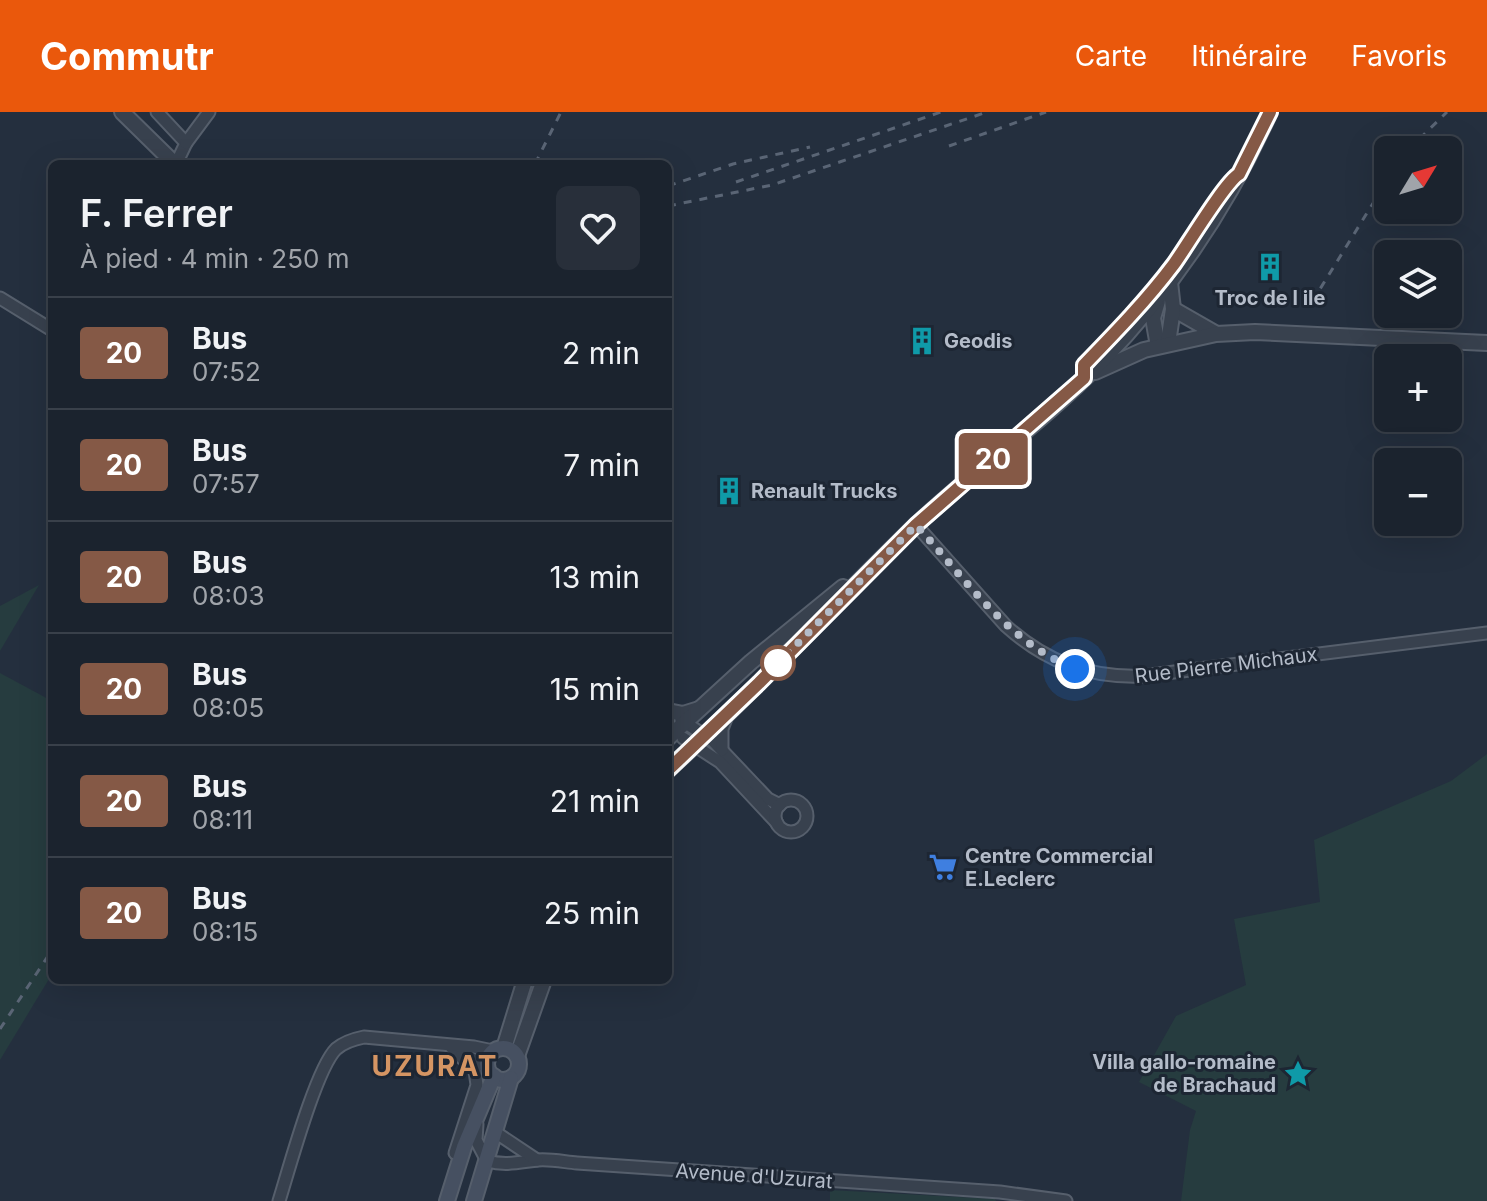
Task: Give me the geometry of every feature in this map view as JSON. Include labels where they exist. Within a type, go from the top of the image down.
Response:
[{"type":"main road","points":[[447,1201],[464,1147],[479,1116],[491,1072],[488,1059],[505,1052],[518,1070],[511,1078],[474,1201]]},
{"type":"main road","points":[[491,1072],[502,1079],[511,1078]]},
{"type":"street","points":[[122,112],[171,160]]},
{"type":"street","points":[[157,112],[186,143]]},
{"type":"street","points":[[177,160],[209,112]]},
{"type":"street","points":[[1163,344],[1153,318],[1156,305],[1226,197],[1270,112]]},
{"type":"street","points":[[1163,344],[1173,309],[1167,286]]},
{"type":"street","points":[[722,750],[723,724],[732,709],[916,525],[1084,378],[1167,286]]},
{"type":"street","points":[[0,298],[48,328]]},
{"type":"street","points":[[1173,309],[1216,334]]},
{"type":"street","points":[[1084,378],[1163,344],[1216,334],[1255,332],[1487,343]]},
{"type":"street","name":"Rue Pierre Michaux","points":[[916,525],[1020,639],[1056,661],[1097,674],[1142,676],[1487,633]]},
{"type":"street","points":[[672,760],[683,734],[716,694],[810,612],[885,555]]},
{"type":"street","points":[[683,734],[716,694]]},
{"type":"street","points":[[672,712],[683,714],[703,707]]},
{"type":"street","points":[[683,734],[732,709]]},
{"type":"street","points":[[672,717],[683,734],[720,762],[782,830],[794,833],[803,827],[807,820],[806,811],[801,803],[789,800],[780,805],[775,814],[777,823]]},
{"type":"street","points":[[683,734],[722,750],[768,799],[780,805]]},
{"type":"street","points":[[505,1052],[524,984]]},
{"type":"street","points":[[505,1052],[542,984]]},
{"type":"street","points":[[279,1201],[322,1070],[335,1050],[350,1040],[364,1037],[505,1052]]},
{"type":"street","points":[[451,1047],[491,1072]]},
{"type":"street","points":[[451,1047],[475,1071],[477,1085],[450,1169],[452,1185]]},
{"type":"street","points":[[479,1116],[476,1140],[487,1161]]},
{"type":"street","name":"Avenue d'Uzurat","points":[[495,1132],[537,1160]]},
{"type":"street","name":"Avenue d'Uzurat","points":[[487,1161],[518,1164],[537,1160],[1000,1192],[1066,1201]]},
{"type":"green space","points":[[39,585],[0,651],[0,606]]},
{"type":"green space","points":[[0,673],[48,699],[48,981],[0,1060]]},
{"type":"green space","points":[[1487,754],[1487,1201],[1181,1201],[1190,1130],[1196,1111],[1139,1082],[1176,1016],[1246,985],[1234,919],[1320,902],[1314,840],[1451,781]]},
{"type":"green space","points":[[830,1190],[995,1199],[996,1201],[830,1201]]},
{"type":"railway","points":[[537,160],[561,112]]},
{"type":"railway","points":[[736,182],[941,112]]},
{"type":"railway","points":[[672,205],[772,185],[987,112]]},
{"type":"railway","points":[[949,146],[1046,112]]},
{"type":"railway","points":[[1422,136],[1447,112]]},
{"type":"railway","points":[[672,185],[733,164],[810,147]]},
{"type":"railway","points":[[1312,302],[1374,202]]},
{"type":"railway","points":[[0,1029],[48,956]]},
{"type":"bus line","name":"20","points":[[672,766],[916,525],[1084,378],[1084,365],[1154,290],[1239,174],[1270,112]]},
{"type":"place","name":"Troc de l ile","points":[[1270,267]]},
{"type":"place","name":"Geodis","points":[[922,341]]},
{"type":"place","name":"Renault Trucks","points":[[729,491]]},
{"type":"place","name":"Centre Commercial E.Leclerc","points":[[943,867]]},
{"type":"place","name":"Villa gallo-romaine de Brachaud","points":[[1298,1074]]},
{"type":"district","name":"UZURAT","points":[[435,1066]]},
{"type":"route","points":[[778,663],[916,525],[1020,639],[1075,669]]}]
